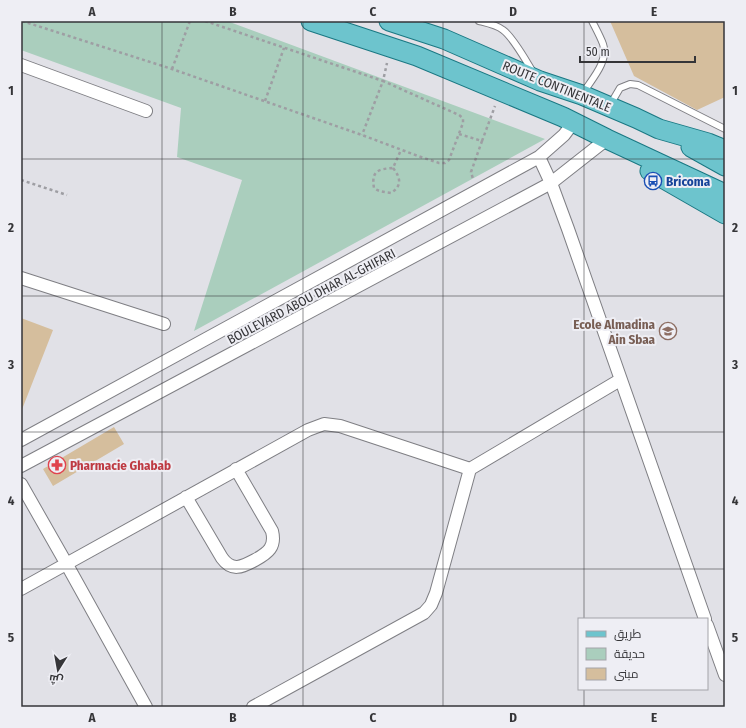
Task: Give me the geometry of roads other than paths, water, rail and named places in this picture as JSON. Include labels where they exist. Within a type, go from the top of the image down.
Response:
[{"type":"main road","name":"ROUTE CONTINENTALE","points":[[310,21],[417,56],[501,91],[563,117],[725,194]]},
{"type":"main road","name":"ROUTE CONTINENTALE","points":[[389,21],[415,27],[538,80],[610,106],[659,128],[708,143],[725,150]]},
{"type":"main road","points":[[659,128],[725,166]]},
{"type":"main road","name":"ROUTE CONTINENTALE","points":[[614,142],[646,169],[725,214]]},
{"type":"street","points":[[21,65],[146,111]]},
{"type":"street","name":"BOULEVARD ABOU DHAR AL-GHIFARI","points":[[21,440],[539,157],[564,135],[573,123]]},
{"type":"street","name":"BOULEVARD ABOU DHAR AL-GHIFARI","points":[[21,466],[551,184],[614,142]]},
{"type":"street","points":[[539,157],[551,184],[705,618]]},
{"type":"street","points":[[21,278],[164,324]]},
{"type":"street","points":[[253,707],[424,613],[431,605],[436,593],[470,469],[620,380]]},
{"type":"street","points":[[21,589],[236,469],[308,430],[324,424],[340,426],[470,469]]},
{"type":"street","points":[[186,497],[225,562],[235,567],[239,567],[259,558],[270,550],[273,535],[272,530],[236,469]]},
{"type":"street","points":[[21,484],[146,707]]},
{"type":"street","points":[[708,628],[725,676]]},
{"type":"lane","points":[[479,21],[498,26],[509,35],[538,80]]},
{"type":"lane","points":[[582,95],[603,63],[603,45],[592,21]]},
{"type":"lane","points":[[610,106],[620,88],[630,84],[638,85],[725,129]]},
{"type":"place","name":"Bricoma","points":[[653,181]]},
{"type":"place","name":"Ecole Almadina Ain Sbaa","points":[[668,331]]},
{"type":"place","name":"Pharmacie Ghabab","points":[[57,465]]}]
